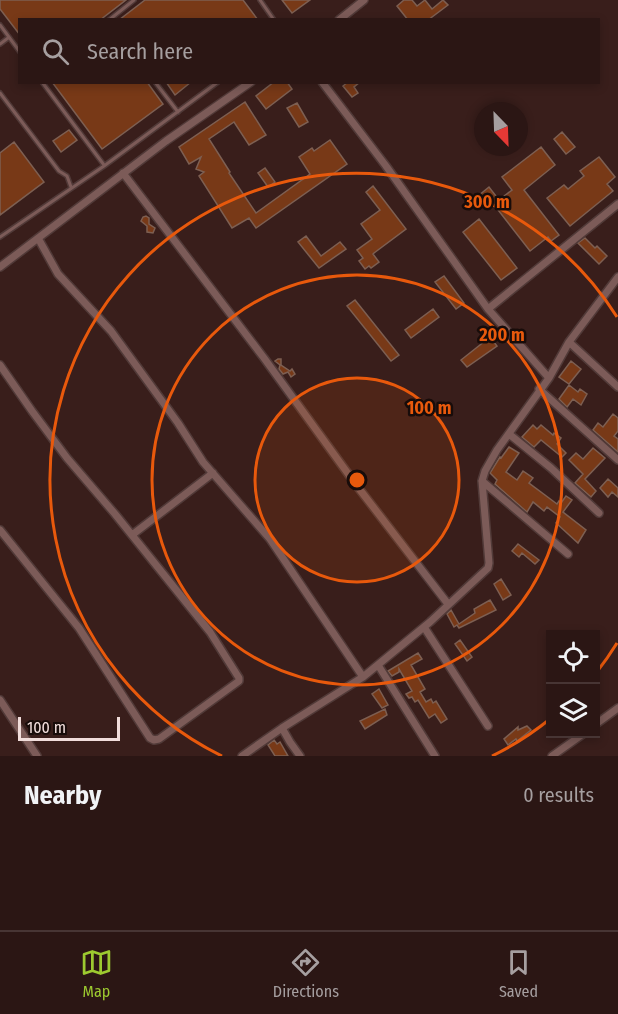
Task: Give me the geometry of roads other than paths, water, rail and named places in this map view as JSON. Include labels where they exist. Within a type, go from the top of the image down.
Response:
[{"type":"street","points":[[342,18],[364,0]]},
{"type":"street","points":[[0,267],[166,141],[248,84]]},
{"type":"street","points":[[324,84],[386,166],[488,309],[549,378]]},
{"type":"street","points":[[123,173],[448,604]]},
{"type":"street","points":[[488,309],[618,204]]},
{"type":"street","points":[[38,238],[58,274],[111,331],[213,473],[270,539],[363,676]]},
{"type":"street","points":[[242,756],[378,665],[484,572],[489,563],[482,482],[490,460],[549,378],[569,342],[618,277]]},
{"type":"street","points":[[569,342],[618,387]]},
{"type":"street","points":[[0,365],[67,458],[210,632],[240,680],[159,739],[154,740],[79,628],[0,530]]},
{"type":"street","points":[[539,389],[618,460]]},
{"type":"street","points":[[509,434],[551,468],[599,513]]},
{"type":"street","points":[[132,535],[213,473]]},
{"type":"street","points":[[482,482],[568,554]]},
{"type":"street","points":[[424,627],[488,726]]},
{"type":"street","points":[[378,665],[435,756]]},
{"type":"street","points":[[0,700],[37,756]]},
{"type":"street","points":[[600,721],[618,708]]},
{"type":"street","points":[[282,728],[300,756]]},
{"type":"street","points":[[552,756],[577,738]]},
{"type":"lane","points":[[112,18],[134,0]]},
{"type":"lane","points":[[260,0],[273,18]]},
{"type":"lane","points":[[0,25],[18,49]]},
{"type":"lane","points":[[0,44],[9,37]]},
{"type":"lane","points":[[43,84],[104,166]]},
{"type":"lane","points":[[157,84],[178,112]]},
{"type":"lane","points":[[0,237],[104,166],[215,84]]},
{"type":"lane","points":[[0,93],[59,171],[67,176],[72,187]]}]
